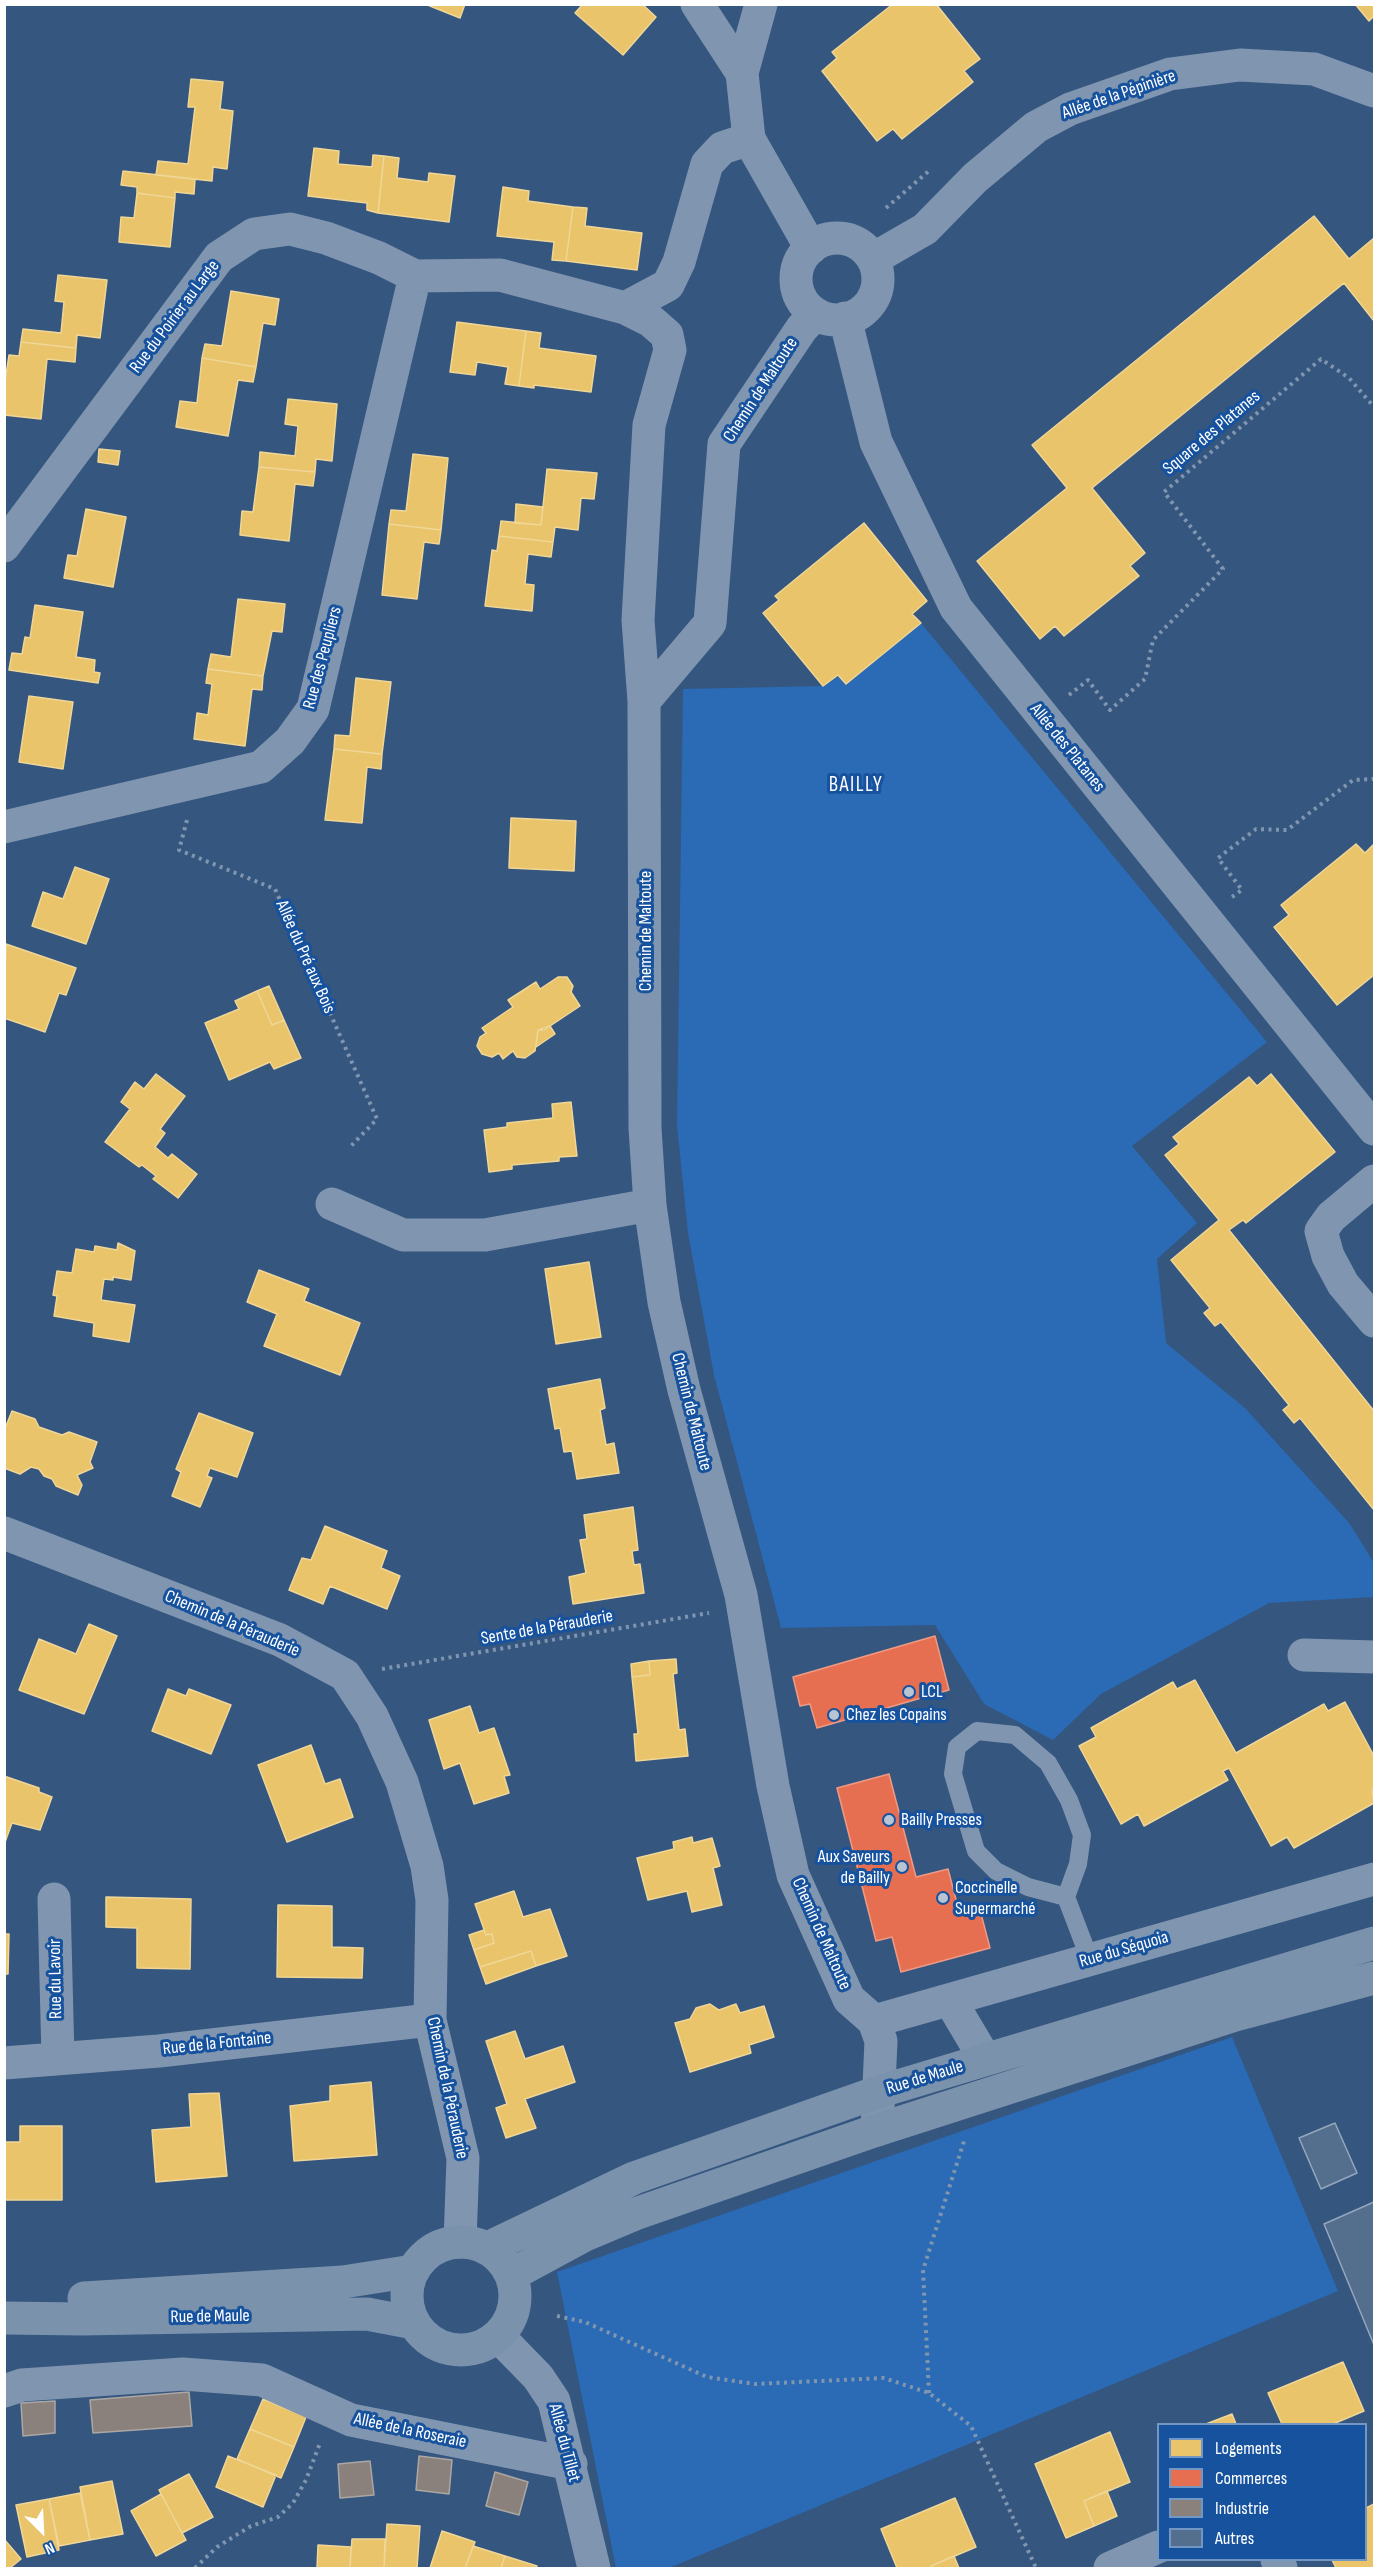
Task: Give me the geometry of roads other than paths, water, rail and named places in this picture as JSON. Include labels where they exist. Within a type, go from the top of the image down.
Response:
[{"type":"street","points":[[697,4],[742,73]]},
{"type":"street","points":[[761,4],[742,73],[749,138],[811,248]]},
{"type":"street","name":"Allée de la Pépinière","points":[[873,259],[925,229],[975,178],[1036,127],[1070,109],[1170,74],[1240,65],[1314,69],[1374,91]]},
{"type":"street","points":[[625,308],[668,285],[679,262],[707,164],[722,148],[749,138]]},
{"type":"street","name":"Rue du Poirier au Large","points":[[4,546],[219,257],[254,234],[290,229],[326,238],[380,258],[415,276],[500,275],[625,308]]},
{"type":"street","points":[[847,240],[858,243],[873,259],[878,286],[865,310],[831,316],[800,296],[796,283],[798,269],[803,257],[822,241],[847,240]]},
{"type":"street","name":"Rue des Peupliers","points":[[4,826],[261,767],[290,741],[313,709],[415,276]]},
{"type":"street","name":"Chemin de Maltoute","points":[[625,308],[651,321],[667,335],[670,350],[649,425],[638,620],[644,701],[645,1128],[650,1205],[664,1302],[682,1379],[741,1595],[773,1786],[794,1875],[849,1999],[874,2021]]},
{"type":"street","name":"Chemin de Maltoute","points":[[644,701],[710,623],[724,444],[802,328],[831,316]]},
{"type":"street","name":"Allée des Platanes","points":[[831,316],[876,442],[956,608],[1041,717],[1374,1129]]},
{"type":"street","points":[[1374,1181],[1330,1216],[1321,1231],[1328,1256],[1343,1284],[1374,1321]]},
{"type":"street","points":[[332,1204],[404,1235],[485,1235],[650,1205]]},
{"type":"street","name":"Chemin de la Pérauderie","points":[[4,1533],[280,1640],[345,1675],[372,1716],[402,1782],[427,1866],[432,1900],[430,2020],[463,2158],[474,2245]]},
{"type":"street","points":[[1304,1655],[1374,1657]]},
{"type":"street","name":"Rue du Séquoia","points":[[874,2021],[1374,1879]]},
{"type":"street","name":"Rue du Lavoir","points":[[54,1899],[58,2059]]},
{"type":"street","name":"Rue de Maule","points":[[474,2245],[634,2178],[878,2092],[1374,1943]]},
{"type":"street","name":"Rue de Maule","points":[[512,2275],[585,2235],[635,2214],[878,2130],[1235,2015],[1374,1978]]},
{"type":"street","points":[[950,2000],[985,2059]]},
{"type":"street","name":"Rue de la Fontaine","points":[[4,2063],[159,2051],[430,2020]]},
{"type":"street","points":[[874,2021],[881,2041],[878,2130]]},
{"type":"street","points":[[443,2245],[474,2245],[506,2264],[512,2275],[515,2291],[514,2308],[508,2323],[498,2336],[482,2346],[465,2349],[447,2348],[430,2340],[414,2324],[407,2297],[413,2271],[428,2253],[443,2245]]},
{"type":"street","name":"Rue de Maule","points":[[4,2297],[78,2298],[343,2282],[413,2271]]},
{"type":"street","name":"Rue de Maule","points":[[4,2318],[82,2319],[367,2314],[414,2324]]},
{"type":"street","name":"Allée du Tillet","points":[[498,2336],[538,2377],[554,2401],[571,2464],[594,2568]]},
{"type":"street","name":"Allée de la Roseraie","points":[[4,2391],[22,2385],[183,2373],[262,2380],[351,2420],[571,2464]]},
{"type":"street","points":[[1110,2568],[1157,2547]]},
{"type":"lane","points":[[1066,1897],[1028,1887],[996,1871],[976,1851],[953,1774],[957,1747],[978,1731],[1014,1735],[1048,1763],[1069,1800],[1082,1835],[1078,1864],[1066,1897],[1090,1960]]},
{"type":"place","name":"LCL","points":[[909,1692]]},
{"type":"place","name":"Chez les Copains","points":[[834,1715]]},
{"type":"place","name":"Bailly Presses","points":[[889,1820]]},
{"type":"place","name":"Aux Saveurs de Bailly","points":[[902,1867]]},
{"type":"place","name":"Coccinelle Supermarché","points":[[943,1898]]},
{"type":"district","name":"BAILLY","points":[[856,786]]}]
